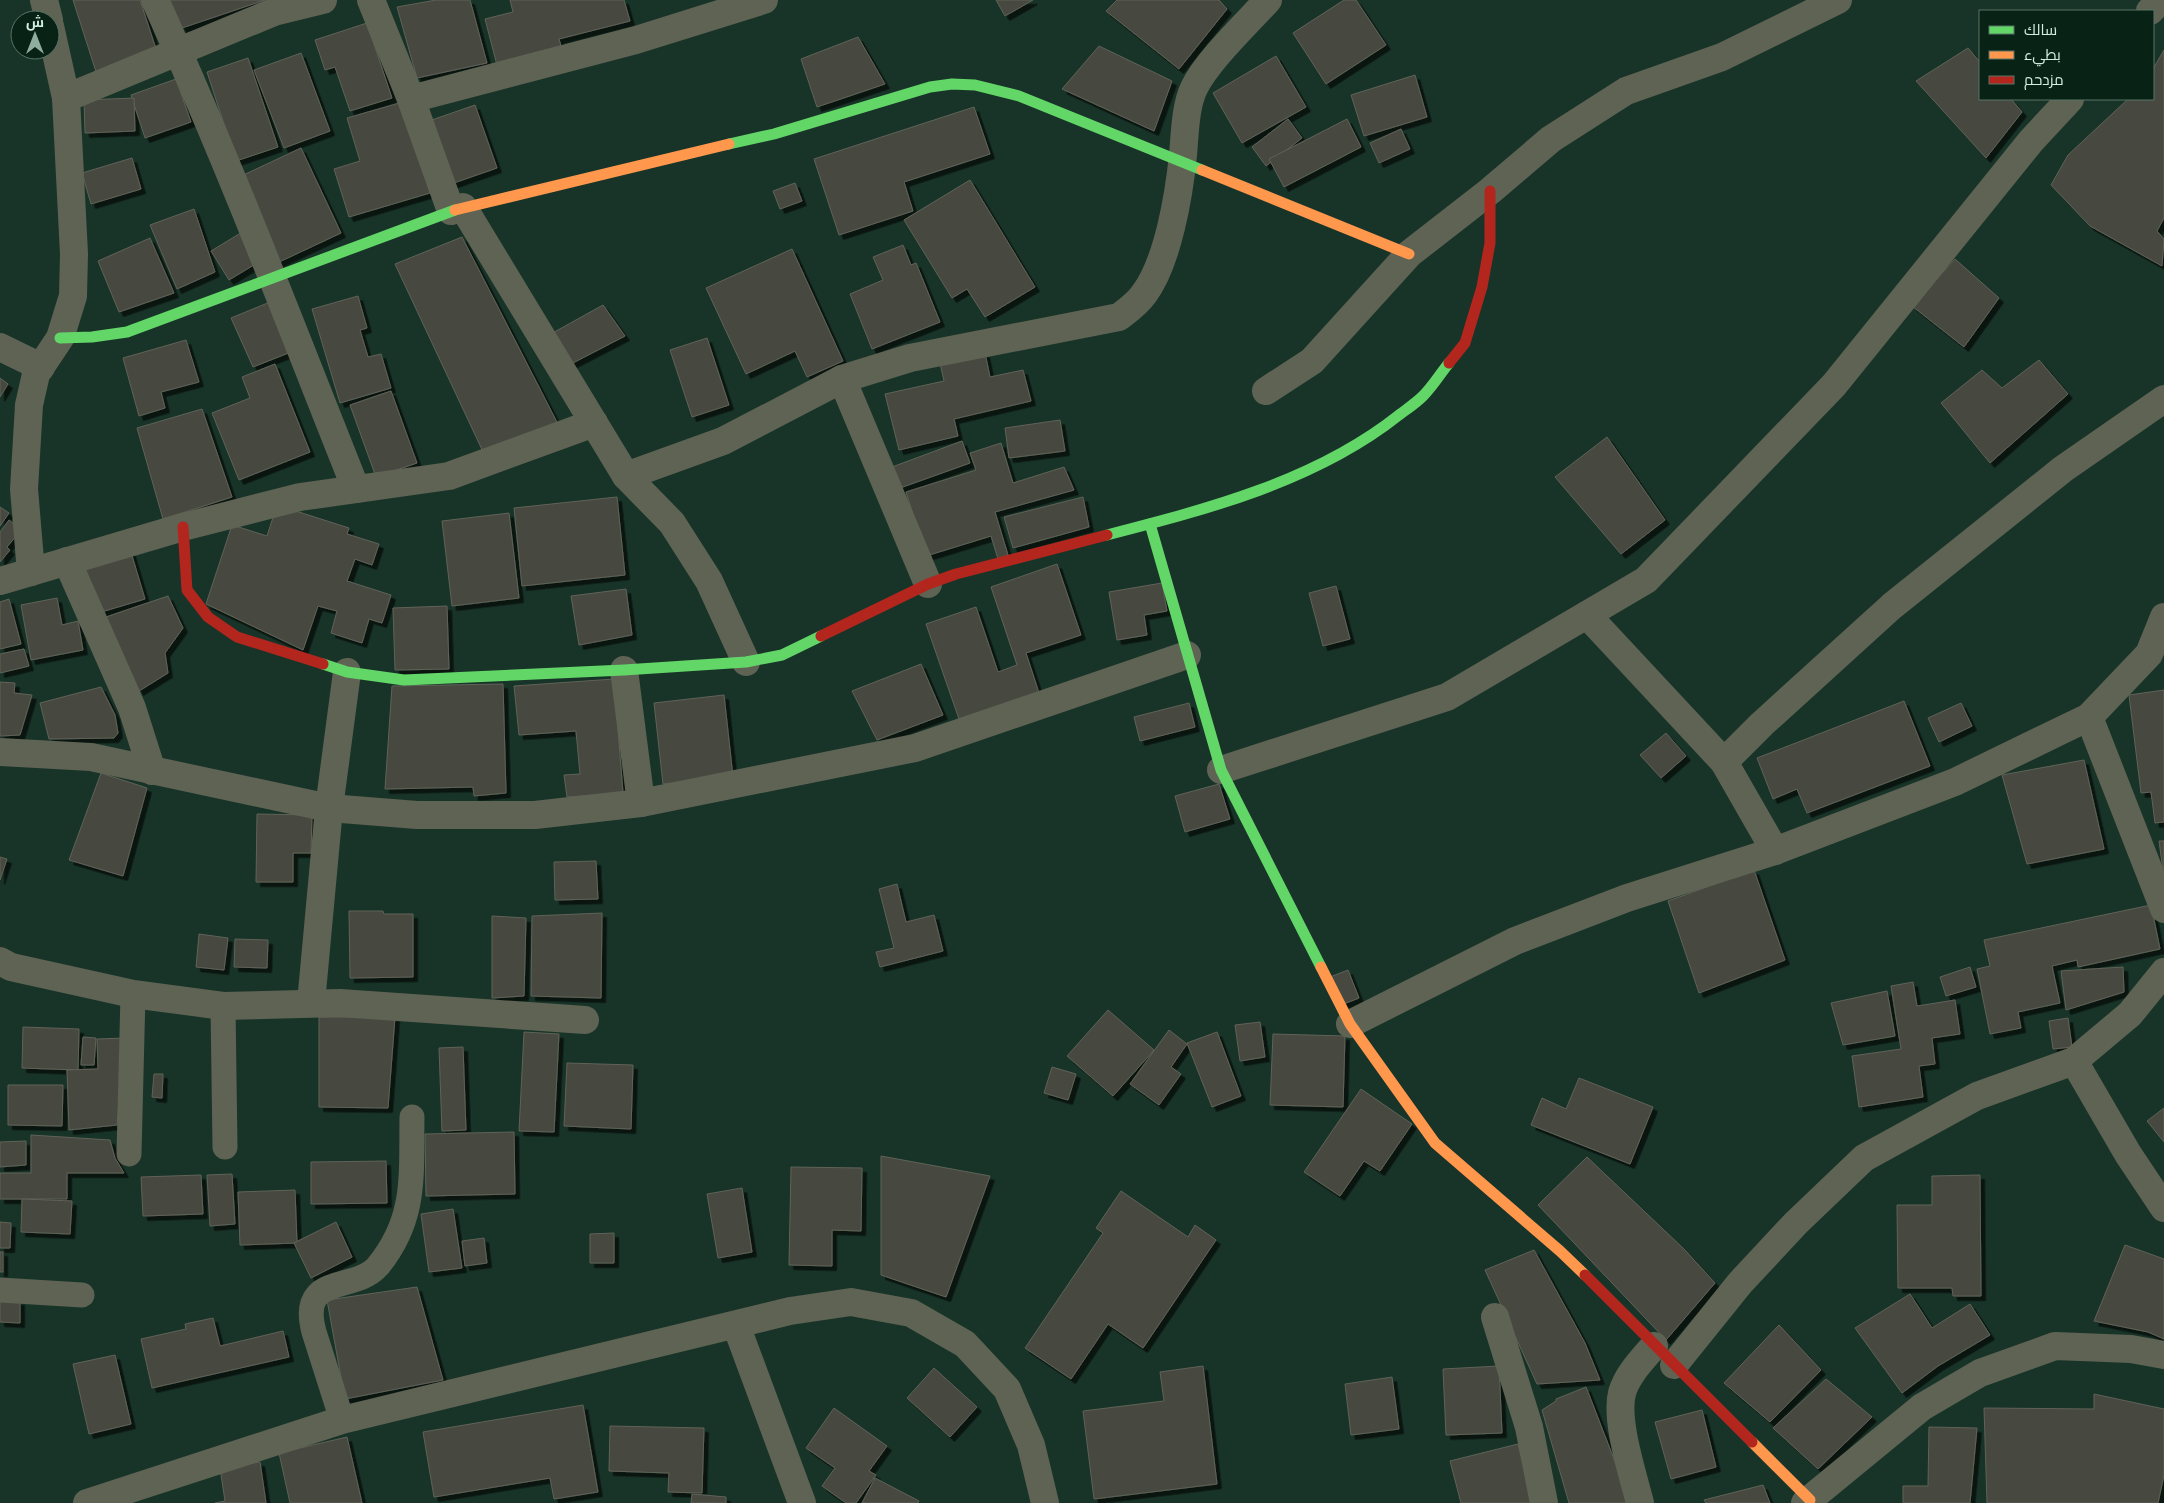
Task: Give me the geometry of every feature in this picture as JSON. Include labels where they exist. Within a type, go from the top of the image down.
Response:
[{"type":"street","points":[[155,0],[178,51],[271,277],[356,489]]},
{"type":"street","points":[[66,98],[274,12],[323,0]]},
{"type":"street","points":[[371,0],[410,99],[457,209],[626,476],[672,523],[708,581],[746,662]]},
{"type":"street","points":[[410,99],[636,40],[764,0]]},
{"type":"street","points":[[1266,391],[1312,360],[1409,254],[1490,191],[1551,139],[1626,91],[1722,57],[1838,0]]},
{"type":"street","points":[[2151,10],[2161,0]]},
{"type":"street","points":[[626,476],[723,441],[842,379],[910,358],[1119,317],[1134,306],[1145,293],[1158,269],[1176,202],[1186,122],[1194,88],[1252,6]]},
{"type":"street","points":[[31,572],[24,489],[29,405],[32,385],[60,338],[72,296],[74,254],[66,98],[58,60]]},
{"type":"street","points":[[60,338],[92,337],[127,332],[457,209],[774,134],[908,92],[952,84],[998,89],[1019,96],[1409,254]]},
{"type":"street","points":[[1221,770],[1447,697],[1646,580],[1834,385],[2031,141],[2069,100]]},
{"type":"street","points":[[184,527],[187,590],[208,617],[237,637],[347,672],[404,680],[624,670],[746,662],[782,655],[928,584],[956,574],[1150,524],[1260,490],[1322,466],[1374,435],[1423,396],[1465,343],[1482,287],[1490,242],[1490,191]]},
{"type":"street","points":[[0,347],[41,367]]},
{"type":"street","points":[[842,379],[928,584]]},
{"type":"street","points":[[1724,762],[1892,606],[2063,469],[2159,409]]},
{"type":"street","points":[[0,581],[184,527],[300,496],[449,476],[594,423]]},
{"type":"street","points":[[1150,524],[1221,770],[1350,1024],[1435,1143],[1560,1251],[1808,1501],[1922,1407],[1980,1372],[2056,1346],[2131,1349],[2164,1355]]},
{"type":"street","points":[[67,561],[132,708],[152,771]]},
{"type":"street","points":[[1587,615],[1724,762],[1776,851]]},
{"type":"street","points":[[1350,1024],[1515,941],[1627,898],[1776,851],[1955,782],[2089,717],[2156,658],[2164,617]]},
{"type":"street","points":[[0,752],[90,758],[329,808],[417,815],[535,816],[642,803],[915,748],[1187,655]]},
{"type":"street","points":[[624,670],[642,803]]},
{"type":"street","points":[[311,1003],[329,808],[347,672]]},
{"type":"street","points":[[2089,717],[2164,909]]},
{"type":"street","points":[[0,961],[10,967],[133,994],[224,1006],[340,1002],[585,1020]]},
{"type":"street","points":[[1674,1365],[1740,1283],[1796,1223],[1864,1158],[1977,1096],[2074,1061],[2130,1014],[2164,972]]},
{"type":"street","points":[[2074,1061],[2128,1154],[2164,1208]]},
{"type":"street","points":[[87,1503],[342,1420],[790,1311],[851,1302],[911,1313],[965,1344],[1006,1389],[1031,1445],[1045,1503]]},
{"type":"street","points":[[1496,1317],[1529,1427],[1544,1503]]},
{"type":"street","points":[[736,1325],[802,1503]]},
{"type":"street","points":[[1640,1503],[1624,1441],[1621,1417],[1622,1394],[1630,1375],[1654,1346]]},
{"type":"lane","points":[[129,1154],[133,994]]},
{"type":"lane","points":[[224,1006],[225,1147]]},
{"type":"lane","points":[[342,1420],[310,1319],[312,1306],[319,1294],[330,1286],[361,1278],[370,1273],[377,1266],[404,1223],[411,1189],[412,1117]]},
{"type":"lane","points":[[0,1290],[82,1294]]},
{"type":"building","points":[[73,0],[140,0],[158,55],[98,78]]},
{"type":"building","points":[[168,0],[265,0],[182,28]]},
{"type":"building","points":[[436,0],[470,0],[487,63],[417,78],[397,7]]},
{"type":"building","points":[[510,0],[624,0],[630,21],[559,39],[563,53],[498,69],[485,19],[513,12]]},
{"type":"building","points":[[996,0],[1033,0],[1005,16]]},
{"type":"building","points":[[1117,0],[1219,0],[1227,9],[1179,69],[1106,11]]},
{"type":"building","points":[[1344,0],[1356,0],[1386,45],[1326,84],[1293,33]]},
{"type":"building","points":[[367,23],[392,98],[350,111],[335,67],[325,70],[315,40]]},
{"type":"building","points":[[858,37],[885,84],[817,107],[801,59]]},
{"type":"building","points":[[1099,46],[1172,81],[1154,131],[1062,89]]},
{"type":"building","points":[[1968,48],[1979,61],[1979,100],[2012,100],[2022,112],[1986,158],[1916,81]]},
{"type":"building","points":[[2164,50],[2164,218],[2157,231],[2164,239],[2162,266],[2090,226],[2051,185],[2068,155],[2127,100],[2154,100],[2154,67]]},
{"type":"building","points":[[301,53],[330,131],[284,148],[254,70]]},
{"type":"building","points":[[1276,56],[1306,107],[1242,143],[1213,93]]},
{"type":"building","points":[[248,58],[278,147],[236,161],[207,72]]},
{"type":"building","points":[[1415,75],[1427,117],[1364,136],[1351,95]]},
{"type":"building","points":[[176,79],[191,122],[145,138],[131,95]]},
{"type":"building","points":[[134,98],[135,131],[85,133],[84,100]]},
{"type":"building","points":[[403,102],[430,193],[349,217],[334,169],[360,161],[347,118]]},
{"type":"building","points":[[475,105],[497,168],[448,185],[426,122]]},
{"type":"building","points":[[974,107],[990,154],[904,182],[913,211],[839,235],[814,159]]},
{"type":"building","points":[[1288,119],[1302,138],[1266,166],[1252,147]]},
{"type":"building","points":[[1347,119],[1361,147],[1284,187],[1269,159]]},
{"type":"building","points":[[1401,129],[1410,149],[1379,163],[1370,143]]},
{"type":"building","points":[[301,148],[341,233],[277,263],[237,178]]},
{"type":"building","points":[[132,158],[141,189],[91,204],[82,173]]},
{"type":"building","points":[[970,180],[1035,287],[985,317],[967,289],[952,298],[904,220]]},
{"type":"building","points":[[795,183],[802,201],[780,209],[773,191]]},
{"type":"building","points":[[194,209],[215,272],[177,289],[150,225]]},
{"type":"building","points":[[244,231],[262,260],[229,280],[211,251]]},
{"type":"building","points":[[462,237],[561,430],[485,456],[395,264]]},
{"type":"building","points":[[150,238],[174,293],[119,312],[98,261]]},
{"type":"building","points":[[903,245],[911,265],[916,263],[940,322],[872,349],[850,294],[883,280],[873,257]]},
{"type":"building","points":[[792,249],[843,361],[807,377],[795,351],[746,374],[706,288]]},
{"type":"building","points":[[1955,259],[1999,298],[1964,347],[1912,306]]},
{"type":"building","points":[[358,296],[367,328],[360,330],[368,357],[381,354],[391,388],[340,403],[312,309]]},
{"type":"building","points":[[270,302],[291,352],[253,367],[231,318]]},
{"type":"building","points":[[603,305],[625,336],[569,365],[549,335]]},
{"type":"building","points":[[707,338],[729,405],[692,417],[670,350]]},
{"type":"building","points":[[186,340],[199,382],[161,392],[165,408],[139,416],[123,358]]},
{"type":"building","points":[[985,353],[990,377],[1023,370],[1031,401],[954,419],[958,436],[899,450],[885,394],[944,381],[940,363]]},
{"type":"building","points":[[2039,360],[2068,394],[1990,463],[1941,403],[1982,370],[2002,388]]},
{"type":"building","points":[[275,364],[310,452],[239,480],[212,413],[250,398],[242,377]]},
{"type":"building","points":[[0,378],[8,384],[0,397]]},
{"type":"building","points":[[391,391],[417,463],[376,477],[350,405]]},
{"type":"building","points":[[202,409],[232,497],[163,519],[137,428]]},
{"type":"building","points":[[1060,420],[1065,451],[1009,458],[1005,428]]},
{"type":"building","points":[[1607,437],[1665,520],[1621,554],[1555,477]]},
{"type":"building","points":[[962,441],[970,463],[900,488],[892,467]]},
{"type":"building","points":[[1001,443],[1013,483],[1064,467],[1074,490],[995,512],[1008,555],[998,559],[991,536],[926,556],[906,492],[976,470],[970,453]]},
{"type":"building","points":[[617,497],[625,575],[522,586],[514,508]]},
{"type":"building","points":[[1083,497],[1089,527],[1013,548],[1004,517]]},
{"type":"building","points":[[277,505],[349,528],[347,534],[379,544],[372,565],[355,559],[347,581],[391,595],[382,623],[369,619],[362,643],[331,633],[337,611],[318,606],[303,650],[206,604],[232,525],[267,536]]},
{"type":"building","points":[[0,507],[9,513],[0,526]]},
{"type":"building","points":[[509,513],[519,598],[452,606],[442,521]]},
{"type":"building","points":[[9,520],[21,530],[7,547],[10,550],[0,562],[0,532]]},
{"type":"building","points":[[130,549],[145,599],[98,613],[82,563]]},
{"type":"building","points":[[1057,564],[1081,635],[1026,653],[1039,693],[959,719],[926,624],[976,607],[998,672],[1017,665],[991,587]]},
{"type":"building","points":[[1162,583],[1167,611],[1144,615],[1147,635],[1117,640],[1109,592]]},
{"type":"building","points":[[1336,586],[1350,639],[1323,646],[1309,593]]},
{"type":"building","points":[[626,589],[632,635],[579,645],[571,596]]},
{"type":"building","points":[[168,596],[183,628],[165,653],[168,673],[139,691],[106,617]]},
{"type":"building","points":[[57,598],[62,625],[78,621],[83,650],[31,660],[21,605]]},
{"type":"building","points":[[9,599],[21,644],[0,649],[0,602]]},
{"type":"building","points":[[447,606],[449,669],[395,670],[393,608]]},
{"type":"building","points":[[24,649],[29,666],[0,673],[0,654]]},
{"type":"building","points":[[921,664],[943,715],[877,740],[852,691]]},
{"type":"building","points":[[614,679],[623,793],[567,797],[564,775],[580,774],[576,731],[519,735],[514,686]]},
{"type":"building","points":[[0,682],[15,683],[14,693],[32,695],[20,735],[0,736]]},
{"type":"building","points":[[503,684],[506,793],[474,796],[473,787],[385,789],[392,686]]},
{"type":"building","points":[[101,687],[115,715],[118,733],[114,738],[49,739],[40,703]]},
{"type":"building","points":[[2164,690],[2164,822],[2155,823],[2151,792],[2141,793],[2129,695]]},
{"type":"building","points":[[724,695],[733,777],[663,784],[654,703]]},
{"type":"building","points":[[1904,701],[1930,766],[1807,813],[1797,789],[1773,799],[1757,758]]},
{"type":"building","points":[[1189,703],[1195,727],[1140,741],[1134,717]]},
{"type":"building","points":[[1961,703],[1972,726],[1939,742],[1928,718]]},
{"type":"building","points":[[1666,733],[1686,756],[1661,778],[1640,755]]},
{"type":"building","points":[[2084,760],[2104,849],[2027,864],[2002,775]]},
{"type":"building","points":[[101,773],[147,788],[123,876],[69,860]]},
{"type":"building","points":[[1219,784],[1230,819],[1185,832],[1175,796]]},
{"type":"building","points":[[257,814],[312,815],[311,853],[293,853],[293,882],[256,882]]},
{"type":"building","points":[[2159,841],[2164,841],[2164,878]]},
{"type":"building","points":[[0,857],[7,859],[0,880]]},
{"type":"building","points":[[596,861],[598,899],[555,900],[554,862]]},
{"type":"building","points":[[1754,870],[1785,960],[1699,993],[1668,901]]},
{"type":"building","points":[[897,884],[906,922],[934,915],[943,951],[880,967],[876,952],[894,948],[879,889]]},
{"type":"building","points":[[2151,905],[2160,949],[2078,967],[2077,960],[2052,966],[2060,1003],[2018,1012],[2021,1028],[1990,1034],[1977,969],[1990,966],[1984,940]]},
{"type":"building","points":[[349,911],[383,911],[384,914],[413,914],[413,977],[350,978]]},
{"type":"building","points":[[602,913],[601,998],[531,996],[532,916]]},
{"type":"building","points":[[492,916],[526,918],[524,996],[492,998]]},
{"type":"building","points":[[199,934],[228,938],[224,970],[196,967]]},
{"type":"building","points":[[235,939],[268,940],[267,968],[234,967]]},
{"type":"building","points":[[1970,967],[1976,987],[1946,996],[1940,977]]},
{"type":"building","points":[[2123,967],[2124,992],[2066,1010],[2061,971]]},
{"type":"building","points":[[1348,970],[1359,998],[1341,1005],[1330,977]]},
{"type":"building","points":[[1913,982],[1917,1006],[1955,1000],[1960,1034],[1932,1038],[1935,1064],[1919,1066],[1923,1097],[1859,1107],[1852,1056],[1901,1049],[1891,986]]},
{"type":"building","points":[[1887,991],[1895,1036],[1843,1045],[1831,1003]]},
{"type":"building","points":[[1108,1010],[1154,1050],[1113,1096],[1067,1056]]},
{"type":"building","points":[[319,1017],[395,1017],[388,1108],[319,1107]]},
{"type":"building","points":[[2068,1018],[2072,1047],[2053,1049],[2049,1021]]},
{"type":"building","points":[[1260,1022],[1265,1057],[1240,1061],[1235,1025]]},
{"type":"building","points":[[23,1027],[79,1029],[78,1070],[22,1068]]},
{"type":"building","points":[[1169,1030],[1187,1044],[1171,1067],[1181,1074],[1159,1105],[1130,1084]]},
{"type":"building","points":[[524,1032],[559,1034],[554,1132],[519,1131]]},
{"type":"building","points":[[1217,1032],[1241,1096],[1212,1107],[1187,1043]]},
{"type":"building","points":[[1273,1034],[1345,1036],[1343,1107],[1270,1105]]},
{"type":"building","points":[[83,1037],[96,1038],[94,1065],[81,1065]]},
{"type":"building","points":[[125,1038],[117,1125],[69,1130],[67,1070],[98,1069],[97,1039]]},
{"type":"building","points":[[463,1047],[466,1130],[442,1131],[439,1048]]},
{"type":"building","points":[[567,1063],[633,1065],[631,1129],[564,1126]]},
{"type":"building","points":[[1052,1067],[1076,1074],[1068,1100],[1044,1093]]},
{"type":"building","points":[[154,1074],[163,1074],[162,1098],[152,1097]]},
{"type":"building","points":[[1579,1078],[1653,1107],[1630,1164],[1531,1125],[1542,1098],[1566,1109]]},
{"type":"building","points":[[8,1085],[63,1085],[62,1126],[8,1125]]},
{"type":"building","points":[[1361,1089],[1412,1124],[1380,1171],[1364,1161],[1340,1196],[1304,1172]]},
{"type":"building","points":[[2164,1108],[2164,1142],[2147,1121]]},
{"type":"building","points":[[514,1132],[515,1194],[426,1196],[425,1134]]},
{"type":"building","points":[[31,1135],[110,1140],[115,1158],[124,1173],[67,1173],[67,1199],[0,1199],[0,1173],[31,1173]]},
{"type":"building","points":[[26,1141],[26,1165],[0,1167],[0,1142]]},
{"type":"building","points":[[881,1156],[990,1176],[946,1297],[881,1275]]},
{"type":"building","points":[[1587,1157],[1684,1249],[1715,1283],[1666,1340],[1538,1205]]},
{"type":"building","points":[[386,1161],[387,1203],[311,1204],[311,1162]]},
{"type":"building","points":[[791,1167],[862,1168],[861,1231],[832,1230],[832,1266],[789,1265]]},
{"type":"building","points":[[232,1174],[235,1224],[210,1226],[207,1175]]},
{"type":"building","points":[[201,1175],[203,1214],[143,1216],[141,1177]]},
{"type":"building","points":[[1980,1175],[1981,1296],[1953,1296],[1952,1288],[1898,1288],[1897,1205],[1932,1205],[1932,1176]]},
{"type":"building","points":[[742,1188],[752,1252],[718,1258],[707,1194]]},
{"type":"building","points":[[295,1190],[297,1243],[240,1245],[238,1192]]},
{"type":"building","points":[[1121,1191],[1188,1237],[1195,1225],[1216,1240],[1143,1348],[1108,1324],[1071,1379],[1025,1348],[1103,1233],[1096,1228]]},
{"type":"building","points":[[22,1199],[72,1201],[70,1234],[21,1232]]},
{"type":"building","points":[[453,1209],[462,1268],[429,1272],[421,1214]]},
{"type":"building","points":[[0,1222],[11,1223],[10,1248],[0,1248]]},
{"type":"building","points":[[336,1222],[352,1257],[311,1278],[294,1243]]},
{"type":"building","points":[[614,1233],[614,1263],[590,1263],[590,1234]]},
{"type":"building","points":[[484,1238],[487,1263],[465,1266],[462,1241]]},
{"type":"building","points":[[2125,1245],[2164,1259],[2164,1339],[2148,1332],[2094,1321]]},
{"type":"building","points":[[1534,1250],[1585,1343],[1600,1380],[1537,1384],[1485,1270]]},
{"type":"building","points":[[0,1252],[3,1252],[3,1272],[0,1272]]},
{"type":"building","points":[[417,1287],[443,1380],[345,1399],[327,1300]]},
{"type":"building","points":[[1910,1294],[1932,1328],[1970,1304],[1990,1335],[1938,1366],[1902,1393],[1855,1328]]},
{"type":"building","points":[[0,1301],[20,1301],[20,1323],[0,1322]]},
{"type":"building","points":[[213,1318],[220,1346],[283,1331],[289,1357],[152,1388],[141,1339],[186,1329],[185,1324]]},
{"type":"building","points":[[1779,1325],[1821,1370],[1770,1422],[1724,1383]]},
{"type":"building","points":[[115,1355],[131,1424],[89,1434],[73,1364]]},
{"type":"building","points":[[1203,1366],[1217,1484],[1094,1499],[1083,1411],[1164,1401],[1160,1372]]},
{"type":"building","points":[[1499,1366],[1502,1433],[1446,1435],[1443,1369]]},
{"type":"building","points":[[934,1368],[977,1407],[950,1437],[907,1398]]},
{"type":"building","points":[[1392,1377],[1399,1429],[1351,1435],[1345,1384]]},
{"type":"building","points":[[1826,1379],[1872,1417],[1818,1469],[1773,1428]]},
{"type":"building","points":[[1586,1387],[1631,1503],[1569,1503],[1542,1410],[1556,1401],[1556,1399]]},
{"type":"building","points":[[2094,1394],[2164,1409],[2164,1475],[2158,1503],[1987,1503],[1984,1408],[2094,1409]]},
{"type":"building","points":[[583,1405],[598,1492],[554,1499],[550,1478],[434,1497],[423,1432]]},
{"type":"building","points":[[834,1408],[887,1446],[869,1471],[876,1475],[856,1503],[846,1503],[822,1486],[835,1468],[806,1448]]},
{"type":"building","points":[[1702,1410],[1716,1467],[1671,1479],[1655,1422]]},
{"type":"building","points":[[610,1426],[704,1428],[702,1493],[668,1492],[669,1473],[609,1471]]},
{"type":"building","points":[[1929,1427],[1977,1428],[1970,1503],[1903,1503],[1903,1486],[1928,1486]]},
{"type":"building","points":[[347,1437],[362,1503],[290,1503],[279,1453]]},
{"type":"building","points":[[1518,1444],[1533,1503],[1461,1503],[1450,1461]]},
{"type":"building","points":[[260,1462],[266,1503],[215,1503],[225,1501],[220,1468]]},
{"type":"building","points":[[875,1478],[919,1501],[918,1503],[862,1503]]},
{"type":"building","points":[[1763,1485],[1770,1503],[1706,1503],[1704,1500]]},
{"type":"building","points":[[692,1494],[726,1497],[726,1503],[691,1503]]},
{"type":"traffic: fast","points":[[729,144],[774,134],[930,87],[952,84],[975,85],[1019,96],[1202,170]]},
{"type":"traffic: fast","points":[[60,338],[92,337],[127,332],[455,210]]},
{"type":"traffic: fast","points":[[1107,535],[1222,503],[1260,490],[1333,458],[1367,438],[1417,401],[1430,388],[1449,363]]},
{"type":"traffic: fast","points":[[1150,524],[1221,770],[1321,967]]},
{"type":"traffic: fast","points":[[323,664],[347,672],[404,680],[624,670],[746,662],[782,655],[821,636]]},
{"type":"traffic: slow","points":[[455,210],[729,144]]},
{"type":"traffic: slow","points":[[1202,170],[1409,254]]},
{"type":"traffic: slow","points":[[1321,967],[1350,1024],[1435,1143],[1560,1251],[1585,1275]]},
{"type":"traffic: slow","points":[[1752,1442],[1810,1500]]},
{"type":"traffic: jam","points":[[1449,363],[1465,343],[1482,287],[1490,243],[1490,191]]},
{"type":"traffic: jam","points":[[183,527],[187,590],[208,617],[237,637],[323,664]]},
{"type":"traffic: jam","points":[[821,636],[928,584],[956,574],[1107,535]]},
{"type":"traffic: jam","points":[[1585,1275],[1752,1442]]}]
